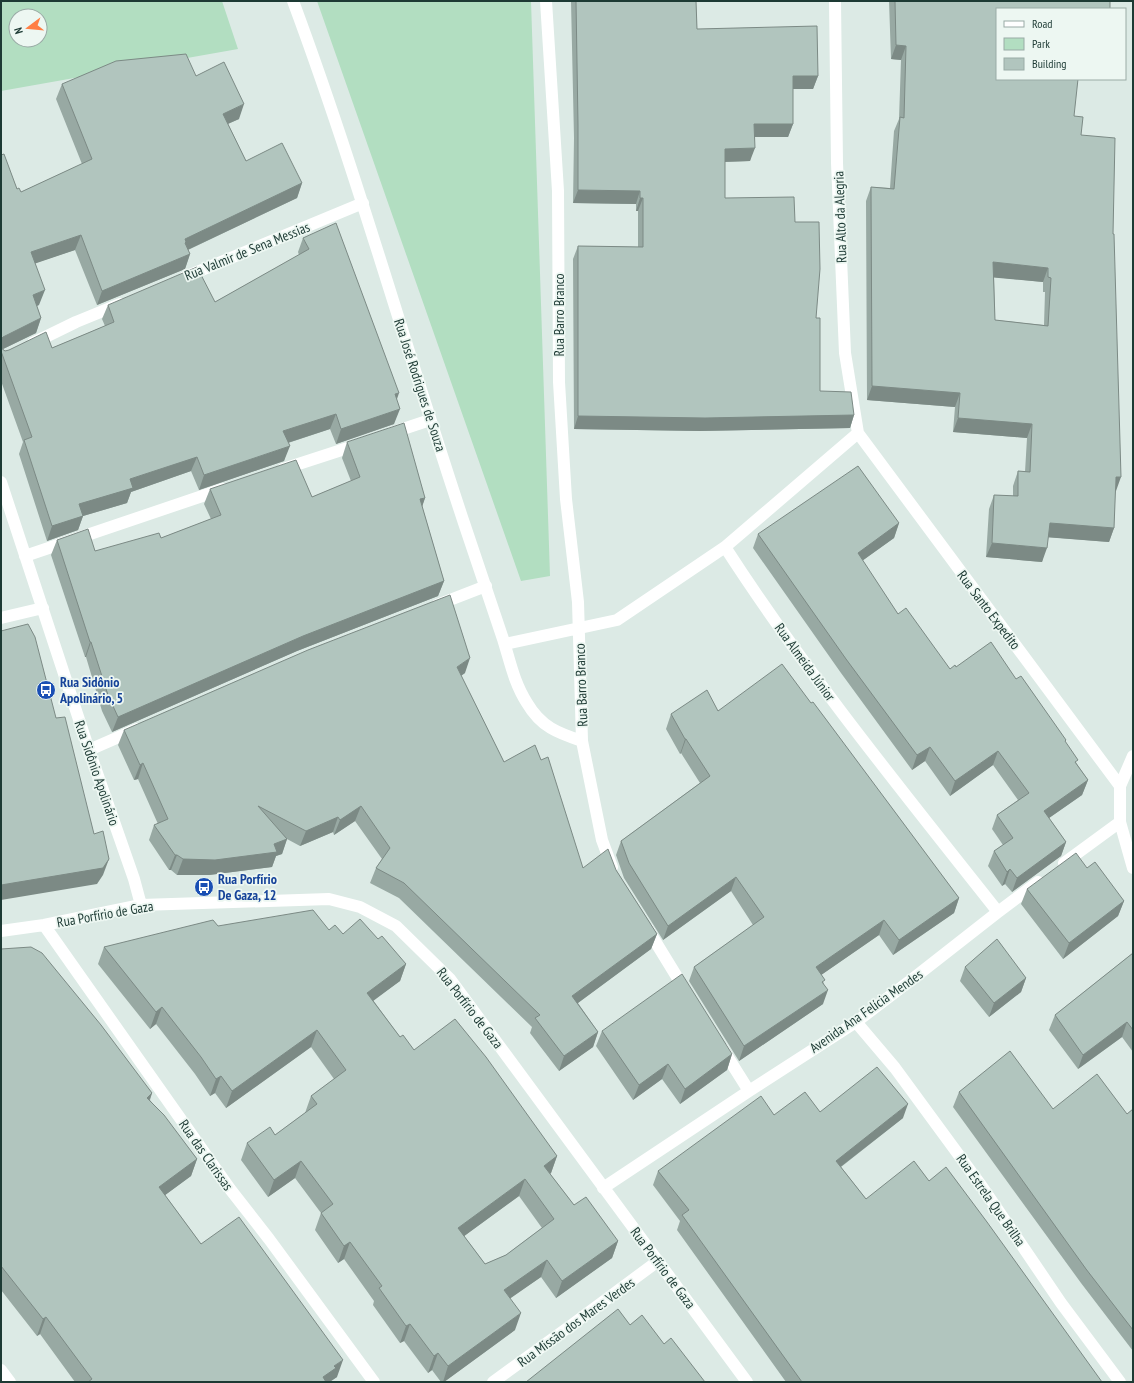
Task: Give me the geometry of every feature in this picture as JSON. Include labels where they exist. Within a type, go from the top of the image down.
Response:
[{"type":"street","name":"Rua José Rodrigues de Souza","points":[[293,1],[320,75],[363,203],[430,420],[486,586],[516,682],[528,705],[544,724],[557,733],[582,741]]},
{"type":"street","name":"Rua Barro Branco","points":[[546,1],[558,191],[559,382],[566,499],[578,602],[582,741],[602,840],[618,881]]},
{"type":"street","name":"Rua Alto da Alegria","points":[[835,1],[837,163],[845,353],[858,433]]},
{"type":"street","name":"Rua Valmir de Sena Messias","points":[[172,282],[363,203]]},
{"type":"street","points":[[22,348],[76,322],[128,300]]},
{"type":"street","points":[[272,473],[430,420]]},
{"type":"street","points":[[579,629],[617,620],[725,547],[858,433]]},
{"type":"street","name":"Rua Santo Expedito","points":[[858,433],[1120,786]]},
{"type":"street","name":"Rua Sidônio Apolinário","points":[[1,482],[89,750],[134,879],[141,905]]},
{"type":"street","points":[[25,556],[235,485]]},
{"type":"street","name":"Rua Almeida Júnior","points":[[725,547],[792,646],[881,765],[998,912]]},
{"type":"street","points":[[426,609],[486,586]]},
{"type":"street","points":[[1,618],[43,608]]},
{"type":"street","name":"Rua Barro Branco","points":[[505,644],[579,629]]},
{"type":"street","points":[[89,750],[147,724]]},
{"type":"street","points":[[1133,756],[1120,786],[1120,822],[1133,868]]},
{"type":"street","name":"Avenida Ana Felícia Mendes","points":[[603,1188],[749,1090],[856,1022],[915,978],[998,912],[1120,822]]},
{"type":"street","name":"Rua Porfírio de Gaza","points":[[1,931],[44,925],[141,905],[329,899],[360,907],[396,926],[450,979],[747,1382]]},
{"type":"street","points":[[642,921],[692,1001]]},
{"type":"street","name":"Rua das Clarissas","points":[[44,925],[230,1189],[269,1239],[374,1382]]},
{"type":"street","name":"Rua Estrela Que Brilha","points":[[856,1022],[895,1068],[983,1188],[1062,1303],[1120,1382]]},
{"type":"street","points":[[717,1041],[749,1090]]},
{"type":"street","name":"Rua Missão dos Mares Verdes","points":[[493,1382],[658,1261]]},
{"type":"street","points":[[1,1370],[10,1382]]},
{"type":"green space","points":[[1,1],[222,1],[238,49],[1,91]]},
{"type":"green space","points":[[317,1],[531,1],[550,576],[521,581]]},
{"type":"building","points":[[576,1],[696,1],[697,29],[817,26],[818,76],[793,76],[793,124],[754,124],[755,148],[725,149],[725,198],[794,197],[795,222],[819,222],[820,269],[816,318],[820,318],[820,391],[851,392],[854,415],[705,418],[578,416],[578,246],[643,247],[643,198],[640,198],[640,191],[578,190]]},
{"type":"building","points":[[895,1],[1110,1],[1110,8],[996,8],[996,80],[1078,80],[1074,116],[1083,117],[1081,135],[1115,138],[1113,234],[1121,477],[1116,477],[1114,528],[1050,523],[1047,548],[992,543],[994,495],[1018,496],[1018,471],[1030,472],[1032,424],[958,418],[960,393],[872,386],[871,187],[894,189],[900,117],[904,118],[906,46],[896,45]],"holes":[[[993,262],[1048,268],[1048,277],[1051,278],[1048,326],[995,320]]]},
{"type":"building","points":[[186,54],[196,76],[224,62],[244,104],[223,114],[246,161],[282,143],[302,183],[185,239],[185,243],[190,254],[102,291],[81,235],[31,252],[45,290],[33,295],[41,318],[1,339],[1,155],[4,154],[17,189],[19,188],[21,192],[92,159],[62,84],[116,61]]},
{"type":"building","points":[[336,223],[399,393],[395,394],[400,409],[341,429],[336,414],[283,431],[290,446],[204,475],[197,457],[130,479],[133,488],[79,504],[83,516],[52,526],[24,440],[32,437],[1,348],[5,351],[9,350],[46,332],[52,348],[114,322],[108,305],[197,267],[215,302],[309,249],[303,238]]},
{"type":"building","points":[[404,423],[425,498],[420,499],[444,581],[303,636],[118,717],[108,695],[57,540],[88,529],[95,551],[159,533],[161,538],[221,515],[210,489],[296,460],[312,497],[360,477],[347,442]]},
{"type":"building","points":[[858,466],[899,523],[858,553],[898,614],[906,608],[950,669],[955,665],[956,667],[991,642],[1016,679],[1021,676],[1066,740],[1065,741],[1078,760],[1075,762],[1088,780],[1044,811],[1066,842],[1017,878],[1010,869],[1007,872],[994,851],[1013,838],[997,815],[1029,793],[998,751],[955,781],[930,747],[917,755],[846,659],[758,534]]},
{"type":"building","points":[[450,595],[470,658],[457,667],[504,762],[535,745],[541,760],[548,757],[583,868],[608,849],[616,870],[657,934],[572,996],[598,1032],[564,1056],[535,1018],[540,1015],[404,883],[376,868],[390,848],[361,806],[340,820],[338,817],[306,831],[258,806],[287,839],[274,844],[277,852],[215,860],[183,859],[175,855],[154,825],[168,819],[143,763],[140,765],[124,730],[308,650]]},
{"type":"building","points":[[28,624],[35,637],[56,718],[65,717],[94,834],[103,831],[109,859],[103,868],[1,885],[1,631]]},
{"type":"building","points":[[782,664],[811,703],[813,702],[959,898],[899,940],[884,920],[816,967],[825,980],[822,982],[828,990],[744,1046],[694,967],[764,917],[736,877],[668,926],[629,863],[621,841],[710,776],[685,739],[671,714],[707,690],[718,711]]},
{"type":"building","points":[[1076,853],[1087,868],[1095,862],[1124,901],[1069,943],[1027,889]]},
{"type":"building","points":[[313,910],[329,930],[335,925],[343,934],[360,919],[378,939],[382,936],[406,964],[367,993],[400,1037],[403,1035],[414,1050],[455,1019],[486,1057],[557,1156],[544,1166],[574,1205],[586,1197],[618,1241],[562,1281],[547,1260],[504,1290],[521,1313],[448,1366],[438,1353],[434,1356],[410,1324],[406,1326],[379,1288],[382,1286],[350,1242],[344,1246],[321,1213],[333,1204],[301,1161],[274,1180],[247,1143],[270,1127],[275,1135],[317,1104],[311,1096],[346,1070],[317,1030],[232,1091],[221,1076],[216,1079],[201,1057],[162,1007],[156,1012],[104,947],[213,920],[218,926]],"holes":[[[525,1179],[554,1219],[506,1255],[485,1264],[458,1228]]]},
{"type":"building","points":[[997,939],[1026,978],[994,1003],[965,967]]},
{"type":"building","points":[[31,947],[42,953],[101,1025],[152,1093],[147,1098],[164,1115],[197,1159],[159,1187],[201,1244],[239,1217],[343,1360],[334,1366],[336,1368],[323,1377],[326,1382],[88,1382],[92,1379],[46,1317],[43,1319],[1,1266],[1,949]]},
{"type":"building","points":[[1133,953],[1133,1030],[1127,1022],[1083,1055],[1055,1015]]},
{"type":"building","points":[[682,974],[732,1054],[685,1089],[668,1064],[639,1085],[602,1031]]},
{"type":"building","points":[[1010,1051],[1053,1109],[1097,1074],[1127,1114],[1133,1109],[1133,1330],[1086,1269],[959,1092]]},
{"type":"building","points":[[877,1067],[908,1104],[836,1161],[866,1199],[914,1161],[929,1181],[946,1167],[1102,1382],[802,1382],[682,1215],[689,1210],[658,1171],[761,1096],[774,1115],[805,1092],[820,1112]]},
{"type":"building","points":[[618,1309],[630,1325],[642,1315],[664,1344],[671,1338],[705,1382],[526,1382]]},
{"type":"place","name":"Rua Sidônio Apolinário, 5","points":[[46,690]]},
{"type":"place","name":"Rua Porfírio De Gaza, 12","points":[[204,887]]}]
